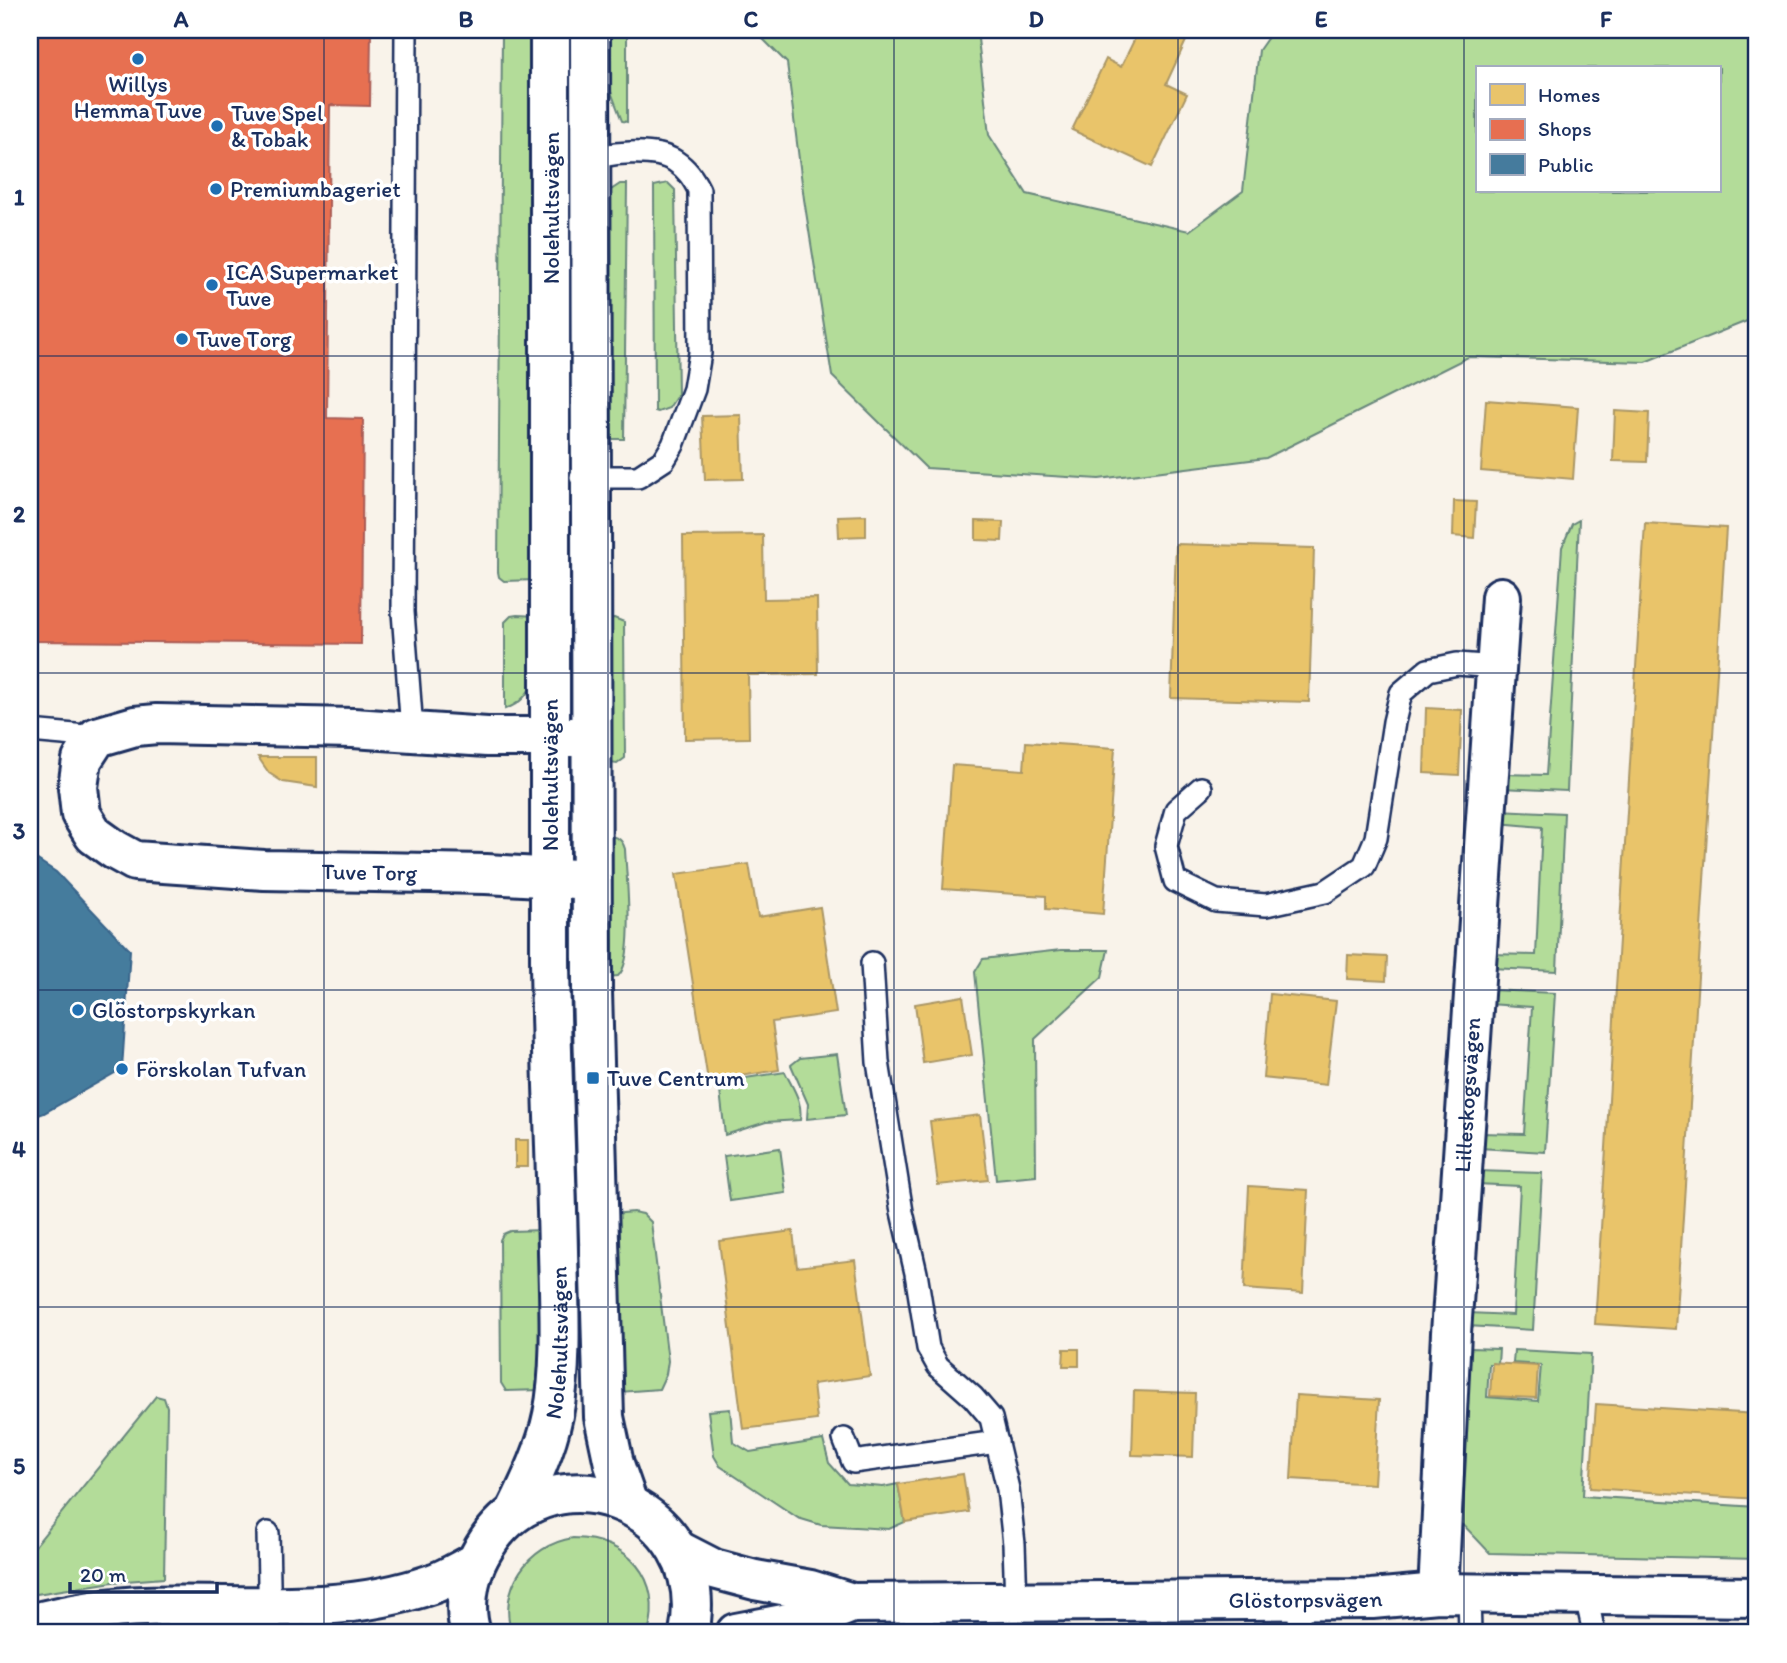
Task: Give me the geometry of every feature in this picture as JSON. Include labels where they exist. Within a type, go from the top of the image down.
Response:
[{"type":"street","name":"Nolehultsvägen","points":[[515,1513],[537,1467],[553,1416],[557,1376],[559,1281],[550,990],[550,30]]},
{"type":"street","name":"Nolehultsvägen","points":[[590,30],[593,1078],[604,1417],[614,1464],[628,1504]]},
{"type":"street","name":"Lilleskogsvägen","points":[[1454,1594],[1451,1333],[1501,597]]},
{"type":"street","points":[[97,737],[157,723],[412,730],[487,737],[591,737]]},
{"type":"street","name":"Tuve Torg","points":[[97,737],[82,760],[78,787],[81,814],[94,835],[135,861],[264,870],[592,879]]},
{"type":"street","name":"Nolehultsvägen","points":[[471,1633],[468,1617],[469,1584],[475,1563],[485,1544],[515,1513],[535,1502],[577,1493],[612,1497],[628,1504],[657,1524],[679,1552],[691,1584],[689,1633]]},
{"type":"street","name":"Glöstorpsvägen","points":[[679,1552],[714,1569],[810,1590],[852,1603],[1016,1602],[1299,1617],[1372,1599],[1454,1594],[1757,1597]]},
{"type":"street","points":[[30,1624],[79,1611],[143,1606],[270,1621],[335,1605],[392,1596],[435,1583],[475,1563]]},
{"type":"street","name":"Glöstorpsvägen","points":[[736,1633],[815,1618],[852,1603]]},
{"type":"lane","points":[[405,30],[403,612],[412,730]]},
{"type":"lane","points":[[551,177],[590,159],[637,152],[673,159],[692,176],[699,190],[700,352],[694,389],[673,445],[664,460],[638,477],[551,475]]},
{"type":"lane","points":[[1200,788],[1176,810],[1166,846],[1175,881],[1216,901],[1266,905],[1325,892],[1364,866],[1376,838],[1401,693],[1428,670],[1457,664],[1497,667]]},
{"type":"lane","points":[[30,731],[97,737]]},
{"type":"lane","points":[[872,964],[878,1062],[902,1212],[916,1273],[928,1348],[938,1366],[973,1397],[991,1418],[1009,1503],[1016,1602]]},
{"type":"lane","points":[[844,1439],[853,1462],[998,1442]]},
{"type":"lane","points":[[268,1533],[270,1621]]},
{"type":"lane","points":[[1454,1594],[1470,1633]]},
{"type":"lane","points":[[1586,1596],[1594,1633]]},
{"type":"green space","points":[[502,30],[536,30],[537,580],[504,581],[498,572]]},
{"type":"green space","points":[[606,30],[627,30],[627,122],[622,121],[607,81]]},
{"type":"green space","points":[[754,30],[977,30],[989,135],[1027,194],[1189,231],[1243,191],[1259,50],[1273,30],[1757,30],[1757,317],[1645,362],[1468,357],[1266,458],[1099,479],[926,468],[832,376],[804,199],[787,63]]},
{"type":"green space","points":[[668,183],[675,190],[678,394],[669,408],[658,412],[655,411],[654,186]]},
{"type":"green space","points":[[620,184],[627,184],[624,439],[606,439],[608,192]]},
{"type":"green space","points":[[1579,520],[1567,791],[1500,788],[1500,774],[1546,775],[1562,547],[1572,524]]},
{"type":"green space","points":[[511,616],[538,616],[536,670],[527,694],[518,703],[505,709],[505,622]]},
{"type":"green space","points":[[614,618],[624,622],[625,758],[617,764],[610,763],[606,619]]},
{"type":"green space","points":[[1498,810],[1564,813],[1557,971],[1490,968],[1490,954],[1536,955],[1542,827],[1498,823]]},
{"type":"green space","points":[[608,836],[619,839],[625,849],[629,916],[624,967],[618,976],[608,977]]},
{"type":"green space","points":[[1061,950],[1108,950],[1102,977],[1035,1039],[1036,1176],[996,1180],[975,972],[983,959]]},
{"type":"green space","points":[[1488,990],[1555,993],[1545,1152],[1479,1148],[1479,1133],[1524,1134],[1532,1007],[1489,1004]]},
{"type":"green space","points":[[837,1054],[846,1115],[807,1119],[808,1104],[791,1065],[800,1058]]},
{"type":"green space","points":[[785,1072],[799,1101],[800,1120],[766,1122],[725,1135],[719,1082]]},
{"type":"green space","points":[[780,1148],[786,1193],[730,1201],[724,1156]]},
{"type":"green space","points":[[1477,1171],[1542,1173],[1533,1330],[1468,1326],[1469,1313],[1513,1315],[1520,1186],[1476,1184]]},
{"type":"green space","points":[[613,1214],[643,1214],[651,1222],[668,1361],[659,1389],[620,1392]]},
{"type":"green space","points":[[543,1230],[542,1390],[506,1391],[501,1383],[500,1240],[503,1234],[510,1231]]},
{"type":"green space","points":[[1471,1348],[1499,1349],[1498,1364],[1489,1364],[1487,1397],[1538,1401],[1541,1365],[1513,1363],[1514,1350],[1591,1354],[1583,1496],[1757,1507],[1757,1559],[1490,1553],[1455,1516],[1466,1351]]},
{"type":"green space","points":[[156,1396],[164,1398],[167,1407],[164,1578],[113,1582],[30,1595],[30,1552]]},
{"type":"green space","points":[[730,1409],[733,1442],[750,1452],[823,1440],[829,1463],[848,1484],[883,1487],[898,1484],[905,1522],[889,1529],[821,1525],[798,1518],[720,1466],[714,1456],[708,1411]]},
{"type":"green space","points":[[573,1538],[610,1545],[637,1565],[646,1579],[651,1595],[652,1613],[648,1633],[512,1633],[508,1617],[509,1601],[520,1572],[542,1550]]},
{"type":"building: Homes","points":[[1139,30],[1191,30],[1166,84],[1187,94],[1152,167],[1072,130],[1106,59],[1121,67]]},
{"type":"building: Homes","points":[[1486,400],[1578,407],[1573,479],[1481,471]]},
{"type":"building: Homes","points":[[1615,411],[1649,413],[1647,462],[1613,461]]},
{"type":"building: Homes","points":[[741,415],[743,479],[705,480],[702,416]]},
{"type":"building: Homes","points":[[1454,501],[1476,502],[1474,538],[1453,536]]},
{"type":"building: Homes","points":[[866,515],[866,536],[839,537],[838,516]]},
{"type":"building: Homes","points":[[976,521],[1003,522],[1002,541],[976,540]]},
{"type":"building: Homes","points":[[1645,523],[1726,528],[1676,1329],[1595,1324]]},
{"type":"building: Homes","points":[[763,535],[764,599],[817,598],[818,674],[748,675],[749,738],[685,739],[683,536]]},
{"type":"building: Homes","points":[[1176,544],[1314,548],[1309,702],[1171,698]]},
{"type":"building: Homes","points":[[1426,708],[1462,710],[1459,775],[1424,773]]},
{"type":"building: Homes","points":[[1026,742],[1115,748],[1103,914],[1046,909],[1046,896],[943,889],[952,765],[1024,770]]},
{"type":"building: Homes","points":[[258,757],[317,757],[317,787],[283,782],[269,773]]},
{"type":"building: Homes","points":[[749,864],[758,917],[820,907],[836,1013],[772,1022],[779,1070],[708,1081],[676,874]]},
{"type":"building: Homes","points":[[1348,955],[1387,957],[1386,981],[1347,979]]},
{"type":"building: Homes","points":[[1270,994],[1336,1001],[1326,1085],[1263,1078]]},
{"type":"building: Homes","points":[[963,996],[972,1055],[923,1063],[915,1004]]},
{"type":"building: Homes","points":[[980,1115],[988,1180],[938,1185],[930,1121]]},
{"type":"building: Homes","points":[[515,1140],[528,1140],[528,1167],[515,1167]]},
{"type":"building: Homes","points":[[1249,1186],[1308,1190],[1303,1293],[1244,1289]]},
{"type":"building: Homes","points":[[793,1231],[797,1267],[855,1260],[870,1376],[813,1384],[817,1420],[743,1429],[719,1241]]},
{"type":"building: Homes","points":[[1064,1349],[1079,1349],[1079,1366],[1063,1366]]},
{"type":"building: Homes","points":[[1492,1363],[1538,1366],[1536,1398],[1490,1396]]},
{"type":"building: Homes","points":[[1134,1391],[1195,1393],[1193,1457],[1132,1455]]},
{"type":"building: Homes","points":[[1296,1395],[1379,1400],[1374,1484],[1291,1479]]},
{"type":"building: Homes","points":[[1596,1404],[1757,1414],[1757,1499],[1590,1488]]},
{"type":"building: Homes","points":[[963,1474],[969,1512],[905,1522],[898,1484]]},
{"type":"building: Shops","name":"Tuve Torg","points":[[30,30],[371,30],[370,106],[330,105],[327,418],[363,419],[361,644],[30,641],[30,368],[35,368],[36,309],[30,309],[33,166],[30,166]]},
{"type":"building: Public","name":"Glöstorpskyrkan","points":[[30,855],[56,872],[130,950],[122,1069],[44,1113],[30,1118]]},
{"type":"place","name":"Willys Hemma Tuve","points":[[138,59]]},
{"type":"place","name":"Tuve Spel & Tobak","points":[[217,126]]},
{"type":"place","name":"Premiumbageriet","points":[[216,189]]},
{"type":"place","name":"ICA Supermarket Tuve","points":[[212,285]]},
{"type":"place","name":"Tuve Torg","points":[[182,339]]},
{"type":"place","name":"Glöstorpskyrkan","points":[[78,1010]]},
{"type":"place","name":"Förskolan Tufvan","points":[[122,1069]]},
{"type":"place","name":"Tuve Centrum","points":[[593,1078]]}]
